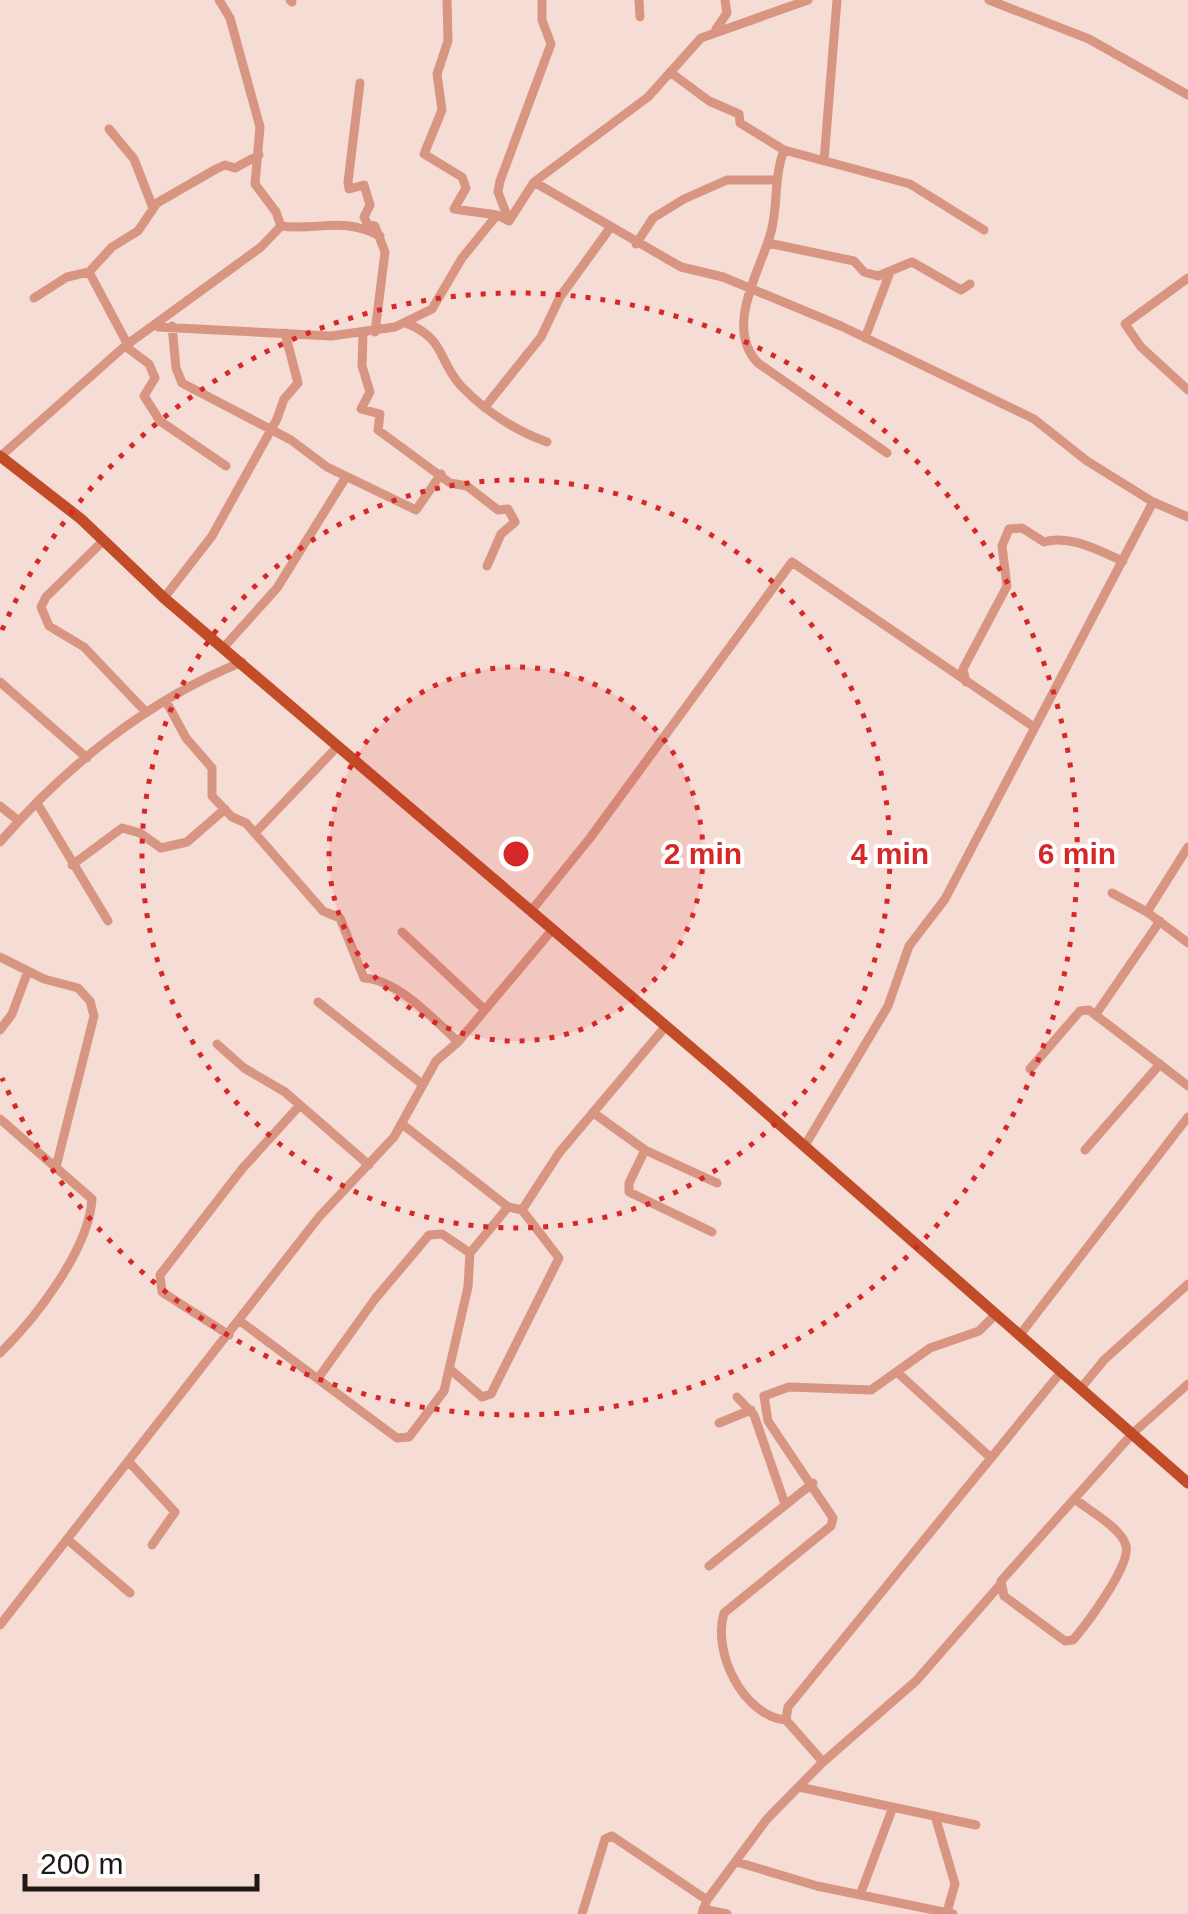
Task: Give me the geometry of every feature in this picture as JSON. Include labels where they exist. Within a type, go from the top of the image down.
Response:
[{"type":"main road","points":[[1,456],[104,540],[164,598],[666,1026],[1188,1483]]},
{"type":"street","points":[[219,0],[230,18],[260,127],[255,184],[276,212],[280,226]]},
{"type":"street","points":[[447,0],[448,41],[437,74],[442,110],[424,154],[462,177],[466,188],[454,209],[509,221]]},
{"type":"street","points":[[509,221],[498,192],[500,180],[551,44],[542,20],[542,0]]},
{"type":"street","points":[[639,0],[640,17]]},
{"type":"street","points":[[714,31],[728,13],[725,0]]},
{"type":"street","points":[[509,221],[534,182],[620,119],[701,38],[808,0]]},
{"type":"street","points":[[824,161],[837,0]]},
{"type":"street","points":[[989,0],[1089,39],[1188,96]]},
{"type":"street","points":[[670,72],[709,101],[738,114],[745,128],[784,150],[910,184],[984,230]]},
{"type":"street","points":[[360,84],[348,189],[364,185],[370,205],[364,217],[380,236],[384,275],[375,332]]},
{"type":"street","points":[[108,129],[134,158],[153,208]]},
{"type":"street","points":[[784,150],[768,243],[748,287],[749,354],[887,453]]},
{"type":"street","points":[[34,298],[68,278],[89,272],[112,248],[138,232],[153,208],[216,169],[225,165],[234,168],[259,155]]},
{"type":"street","points":[[636,244],[653,218],[684,199],[737,178],[776,180]]},
{"type":"street","points":[[534,182],[636,244],[700,275],[748,287],[1034,419],[1087,461],[1153,502],[1188,517]]},
{"type":"street","points":[[156,327],[363,335],[406,323],[432,309],[462,258],[497,216]]},
{"type":"street","points":[[1,456],[127,346],[261,247],[280,226],[327,222],[343,227],[360,226],[380,236]]},
{"type":"street","points":[[486,407],[541,336],[560,297],[610,228]]},
{"type":"street","points":[[768,243],[854,261],[864,272],[878,276],[889,275],[912,262],[961,290],[970,284]]},
{"type":"street","points":[[89,272],[127,346],[149,364],[155,378],[144,396],[160,421],[226,466]]},
{"type":"street","points":[[865,338],[889,275]]},
{"type":"street","points":[[878,276],[881,298]]},
{"type":"street","points":[[1188,278],[1125,324],[1141,347],[1188,390]]},
{"type":"street","points":[[406,323],[428,332],[458,383],[486,407],[510,427],[547,442]]},
{"type":"street","points":[[172,326],[176,368],[182,383],[269,427],[346,477],[416,510],[441,474]]},
{"type":"street","points":[[164,598],[212,536],[269,427],[298,383],[286,332]]},
{"type":"street","points":[[363,335],[362,366],[370,392],[361,409],[380,414],[378,430],[441,474],[480,493],[484,502],[498,510],[508,508],[515,522],[501,534],[487,566]]},
{"type":"street","points":[[224,647],[277,588],[346,477]]},
{"type":"street","points":[[804,1147],[888,1006],[909,946],[946,898],[1153,502]]},
{"type":"street","points":[[966,684],[963,668],[1007,586],[1002,546],[1010,529],[1022,528],[1044,542],[1054,539],[1088,546],[1123,562]]},
{"type":"street","points":[[104,540],[46,597],[42,608],[49,626],[84,648],[144,710]]},
{"type":"street","points":[[531,911],[590,838],[792,562],[1034,727]]},
{"type":"street","points":[[0,842],[37,803],[144,710],[242,662]]},
{"type":"street","points":[[0,682],[87,758]]},
{"type":"street","points":[[166,701],[186,738],[212,768],[212,796],[256,833],[323,912],[340,918],[364,978],[379,979],[408,998],[458,1042]]},
{"type":"street","points":[[256,833],[338,746]]},
{"type":"street","points":[[37,803],[108,920]]},
{"type":"street","points":[[0,806],[19,820]]},
{"type":"street","points":[[72,865],[122,828],[140,832],[161,848],[177,847],[224,809]]},
{"type":"street","points":[[1147,912],[1188,847]]},
{"type":"street","points":[[1112,893],[1147,912],[1188,943]]},
{"type":"street","points":[[1096,1014],[1160,922]]},
{"type":"street","points":[[0,1624],[230,1335],[318,1217],[402,1124],[436,1061],[458,1042],[552,930]]},
{"type":"street","points":[[402,932],[483,1008]]},
{"type":"street","points":[[0,957],[78,988],[90,1002],[94,1016],[56,1167]]},
{"type":"street","points":[[0,1030],[12,1014],[28,971]]},
{"type":"street","points":[[318,1002],[422,1084]]},
{"type":"street","points":[[1030,1069],[1080,1011],[1096,1014],[1188,1086]]},
{"type":"street","points":[[522,1210],[559,1153],[666,1026]]},
{"type":"street","points":[[218,1044],[300,1105],[368,1165]]},
{"type":"street","points":[[1086,1150],[1160,1064]]},
{"type":"street","points":[[230,1335],[162,1292],[160,1275],[242,1170],[300,1105]]},
{"type":"street","points":[[595,1114],[646,1150],[717,1183]]},
{"type":"street","points":[[1019,1336],[1188,1117]]},
{"type":"street","points":[[0,1119],[92,1199],[84,1241],[37,1314],[0,1353]]},
{"type":"street","points":[[402,1124],[508,1207],[522,1210],[557,1249],[560,1258],[492,1394],[482,1397],[451,1370]]},
{"type":"street","points":[[646,1150],[628,1184],[629,1192],[712,1232]]},
{"type":"street","points":[[240,1321],[401,1440],[409,1437],[434,1408],[451,1370],[468,1287],[470,1253],[508,1207]]},
{"type":"street","points":[[319,1378],[368,1308],[429,1236],[442,1234],[470,1253]]},
{"type":"street","points":[[1082,1388],[1104,1360],[1188,1284]]},
{"type":"street","points":[[823,1762],[786,1720],[774,1719],[744,1696],[729,1668],[720,1625],[724,1614],[831,1526],[830,1511],[768,1420],[764,1396],[789,1387],[872,1390],[930,1348],[979,1331],[996,1315]]},
{"type":"street","points":[[786,1720],[788,1707],[836,1644],[1061,1372]]},
{"type":"street","points":[[898,1373],[991,1458]]},
{"type":"street","points":[[704,1908],[768,1819],[823,1762],[916,1681],[1133,1434],[1188,1384]]},
{"type":"street","points":[[736,1397],[750,1410],[784,1504]]},
{"type":"street","points":[[719,1422],[750,1410]]},
{"type":"street","points":[[129,1462],[174,1512],[152,1545]]},
{"type":"street","points":[[709,1566],[813,1483]]},
{"type":"street","points":[[998,1586],[1004,1596],[1058,1638],[1073,1640],[1086,1625],[1126,1555],[1126,1544],[1075,1499]]},
{"type":"street","points":[[67,1539],[130,1593]]},
{"type":"street","points":[[799,1786],[976,1825]]},
{"type":"street","points":[[860,1895],[893,1808]]},
{"type":"street","points":[[737,1862],[860,1895],[950,1913],[955,1884],[936,1816]]},
{"type":"street","points":[[582,1914],[605,1840],[612,1836],[704,1908],[727,1914]]}]
